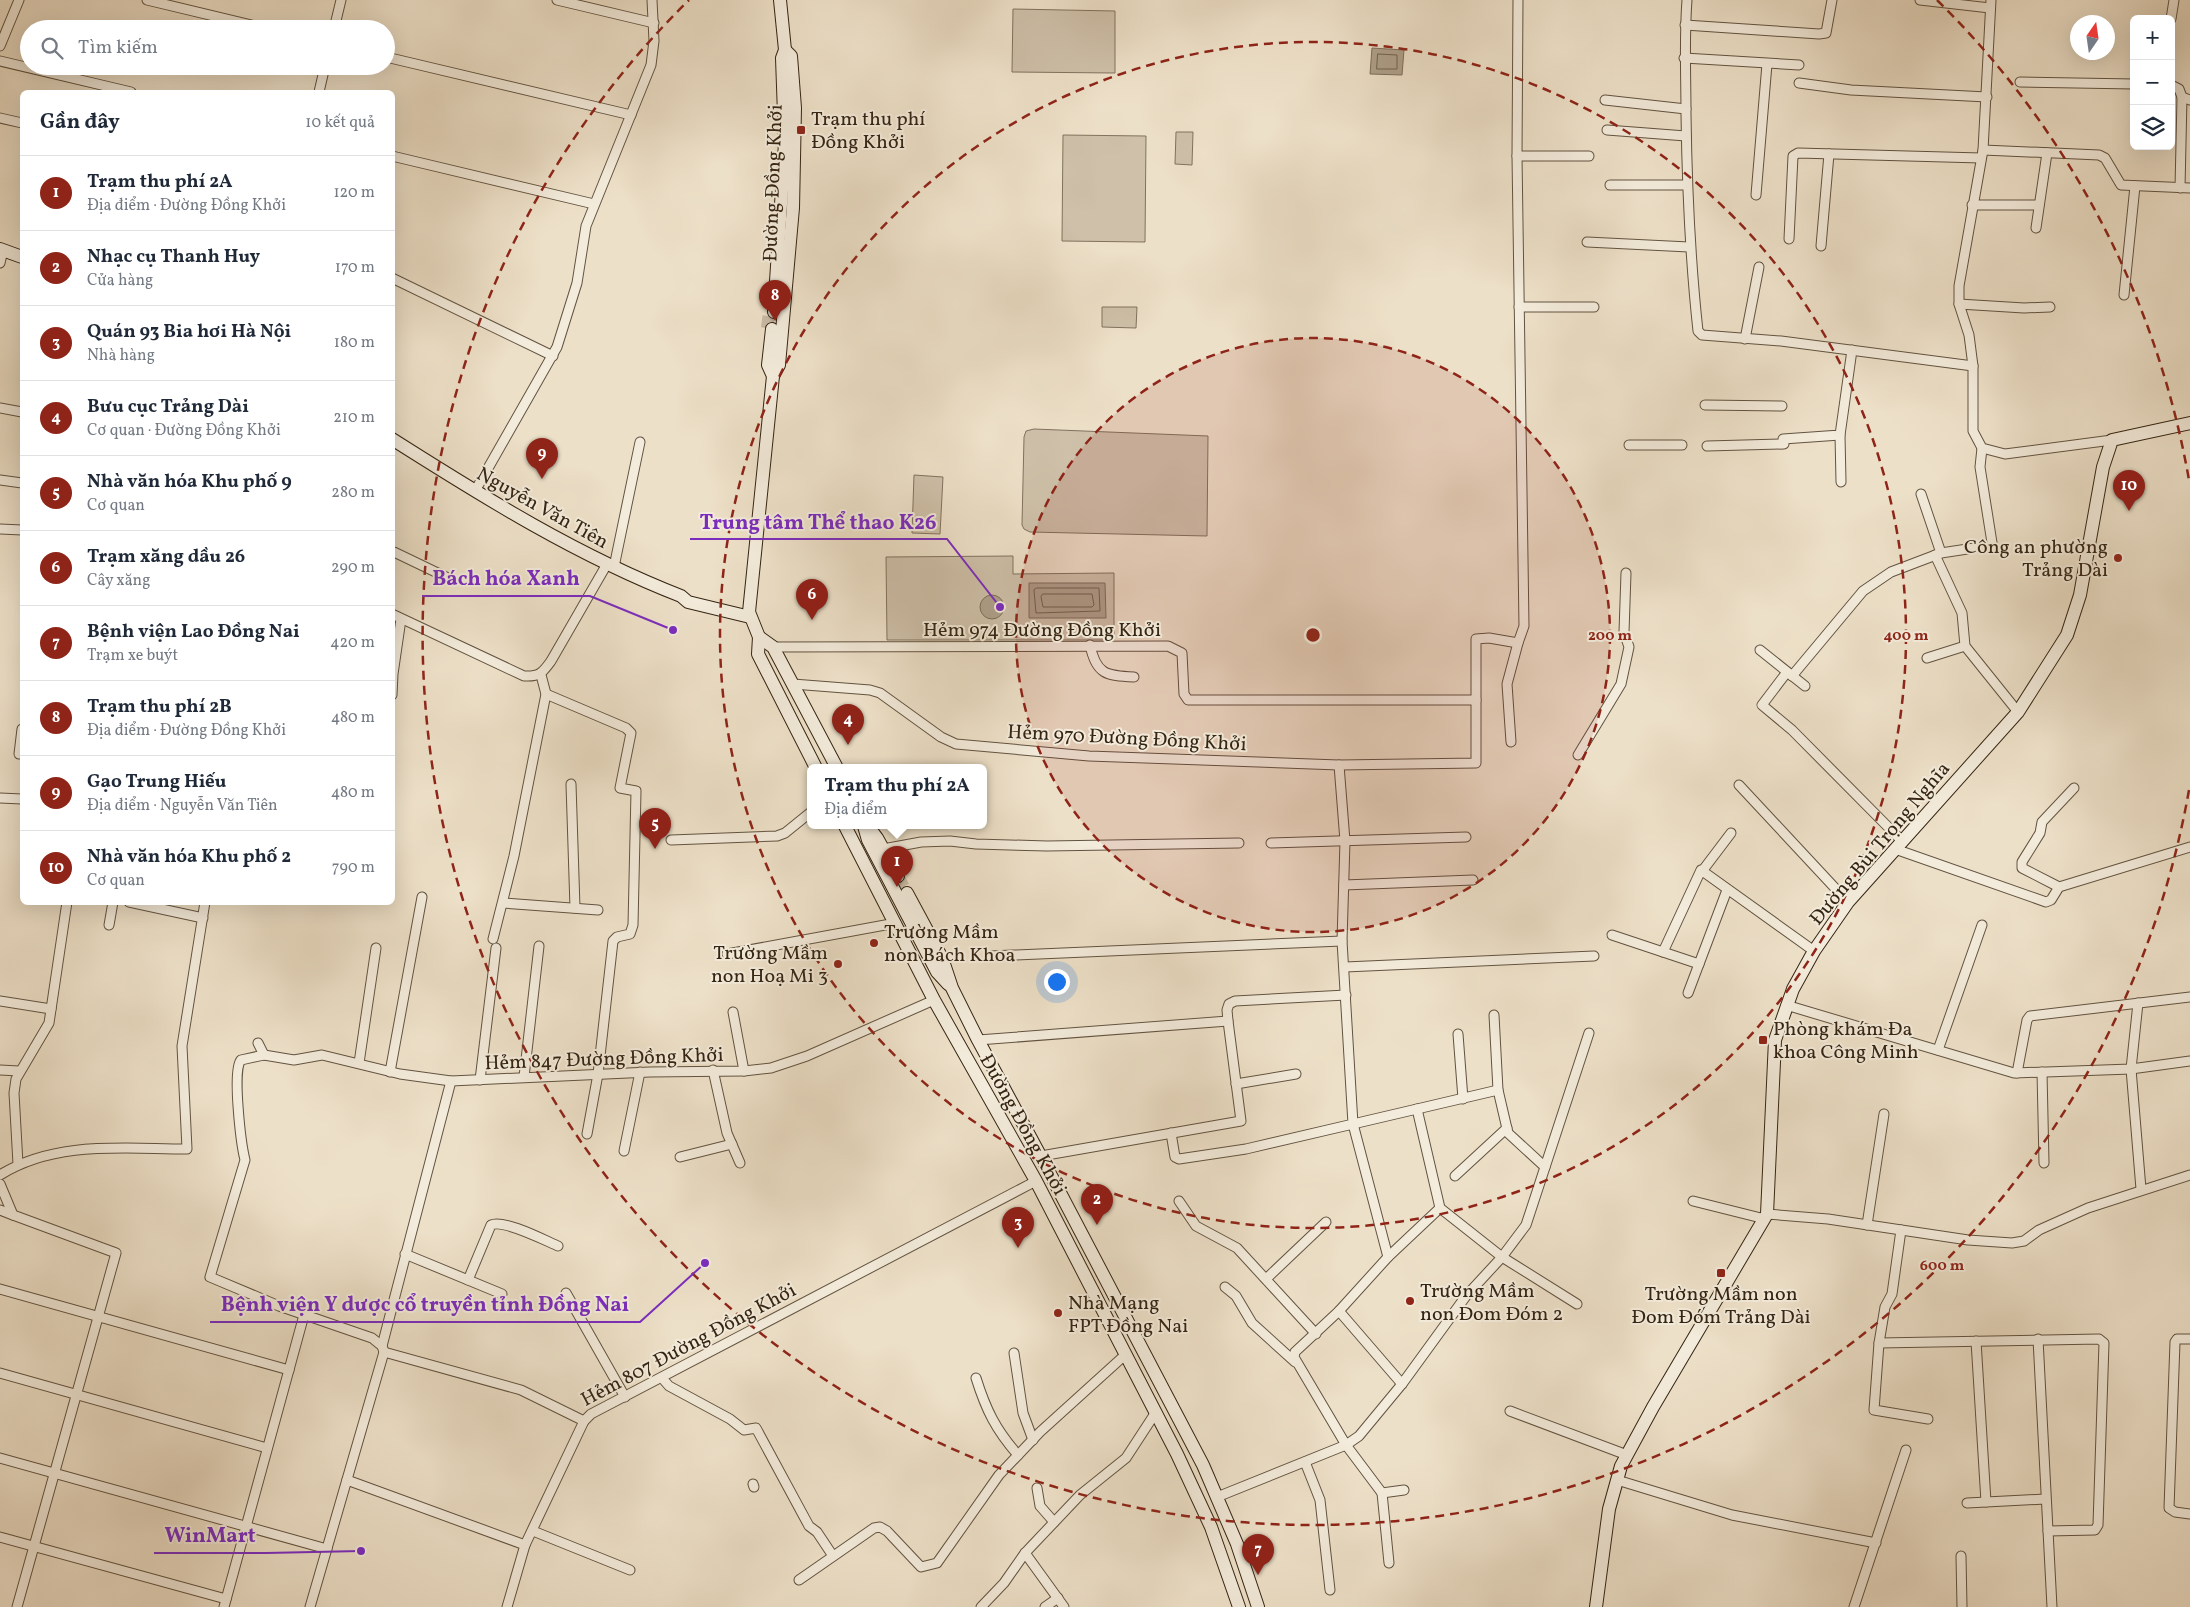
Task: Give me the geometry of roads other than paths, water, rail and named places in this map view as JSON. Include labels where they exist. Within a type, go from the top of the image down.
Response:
[{"type":"main road","name":"Đường Đồng Khởi","points":[[773,309],[778,268],[786,102],[782,58],[785,50],[780,0]]},
{"type":"main road","name":"Đường Đồng Khởi","points":[[758,654],[759,637],[750,617],[749,603],[772,376],[779,365],[793,198],[793,74],[791,56],[785,50]]},
{"type":"main road","points":[[2,250],[20,256]]},
{"type":"main road","name":"Đường Đồng Khởi","points":[[770,333],[768,368],[772,376]]},
{"type":"main road","points":[[2112,440],[2190,423]]},
{"type":"main road","name":"Đường Bùi Trọng Nghĩa","points":[[1596,1607],[1604,1541],[1617,1480],[1627,1455],[1676,1368],[1766,1217],[1775,1040],[1786,1005],[1814,951],[1848,902],[2018,712],[2067,635],[2080,594],[2104,467],[2112,440]]},
{"type":"main road","name":"Nguyễn Văn Tiên","points":[[395,441],[475,492],[611,566],[681,596],[691,603],[750,617]]},
{"type":"main road","name":"Nguyễn Văn Tiên","points":[[681,596],[693,594],[724,602]]},
{"type":"main road","points":[[759,637],[774,647],[835,764]]},
{"type":"main road","points":[[774,647],[758,654],[814,764]]},
{"type":"main road","name":"Đường Đồng Khởi","points":[[847,829],[934,1000],[1036,1181],[1156,1412],[1211,1527],[1239,1607]]},
{"type":"main road","name":"Đường Đồng Khởi","points":[[866,829],[868,840],[937,972],[952,988]]},
{"type":"main road","name":"Đường Đồng Khởi","points":[[868,829],[883,849],[896,873],[901,872],[913,896],[909,897],[942,958],[952,988],[978,1040],[1203,1465],[1238,1544],[1258,1607]]},
{"type":"main road","points":[[1036,1181],[1051,1175]]},
{"type":"street","points":[[0,46],[18,0]]},
{"type":"street","points":[[147,0],[230,20]]},
{"type":"street","points":[[336,20],[341,0]]},
{"type":"street","points":[[557,0],[654,23]]},
{"type":"street","points":[[475,492],[553,356],[574,298],[583,238],[594,204],[653,58],[654,23],[652,0]]},
{"type":"street","points":[[1511,742],[1507,684],[1524,626],[1517,156],[1518,0]]},
{"type":"street","points":[[1687,0],[1684,58],[1686,186],[1689,246],[1698,331],[1702,335],[1852,350],[1973,366]]},
{"type":"street","points":[[1685,25],[1826,33],[1832,0]]},
{"type":"street","points":[[1920,0],[1991,4],[1987,97],[1982,154],[1959,281],[1959,304],[1969,335],[1973,366],[1974,431],[1982,448],[1980,467],[1993,549]]},
{"type":"street","points":[[2172,15],[2174,0]]},
{"type":"street","points":[[1684,58],[1799,65]]},
{"type":"street","points":[[395,59],[631,115]]},
{"type":"street","points":[[0,61],[20,66]]},
{"type":"street","points":[[1756,195],[1767,64]]},
{"type":"street","points":[[59,75],[123,90]]},
{"type":"street","points":[[319,90],[323,75]]},
{"type":"street","points":[[2020,82],[2130,84]]},
{"type":"street","points":[[1799,83],[1851,90],[1987,97]]},
{"type":"street","points":[[2175,87],[2186,98],[2180,188]]},
{"type":"street","points":[[1605,100],[1686,109]]},
{"type":"street","points":[[0,118],[20,123]]},
{"type":"street","points":[[1607,130],[1686,136]]},
{"type":"street","points":[[1789,239],[1793,156],[1804,152],[1829,154],[2047,153],[2105,158],[2121,185],[2190,188]]},
{"type":"street","points":[[2036,228],[2047,153]]},
{"type":"street","points":[[1821,246],[1829,154]]},
{"type":"street","points":[[1517,156],[1589,156]]},
{"type":"street","points":[[395,157],[594,204]]},
{"type":"street","points":[[1610,184],[1686,186]]},
{"type":"street","points":[[2124,295],[2135,186]]},
{"type":"street","points":[[1972,206],[2039,205]]},
{"type":"street","points":[[1587,242],[1689,246]]},
{"type":"street","points":[[0,263],[2,250]]},
{"type":"street","points":[[1745,338],[1759,267]]},
{"type":"street","points":[[395,279],[553,356]]},
{"type":"street","points":[[1959,304],[2024,308],[2050,307]]},
{"type":"street","points":[[1519,307],[1594,307]]},
{"type":"street","points":[[1841,482],[1840,435],[1852,350]]},
{"type":"street","points":[[1705,405],[1782,406]]},
{"type":"street","points":[[0,408],[20,412]]},
{"type":"street","points":[[1707,446],[1783,442],[1840,435]]},
{"type":"street","points":[[1982,448],[2005,454],[2112,440]]},
{"type":"street","points":[[480,1080],[494,943],[546,694],[541,675],[611,566],[640,442]]},
{"type":"street","points":[[1629,445],[1682,445]]},
{"type":"street","points":[[0,480],[20,483]]},
{"type":"street","points":[[1921,494],[1938,554],[1962,613],[1965,646],[2018,712]]},
{"type":"street","points":[[0,529],[20,530]]},
{"type":"street","points":[[1974,548],[1938,554],[1891,572],[1863,591],[1762,705],[1792,730],[1898,845],[2046,902],[2051,900],[2059,887],[2190,846]]},
{"type":"street","points":[[395,553],[446,577]]},
{"type":"street","points":[[1578,755],[1621,684],[1625,674],[1629,647],[1624,632],[1626,573]]},
{"type":"street","points":[[395,616],[524,676],[541,675]]},
{"type":"street","points":[[395,660],[401,619]]},
{"type":"street","points":[[1476,700],[1476,638],[1489,638],[1518,644]]},
{"type":"street","points":[[1090,645],[1092,658],[1103,672],[1115,676],[1134,677]]},
{"type":"street","name":"Hẻm 974 Đường Đồng Khởi","points":[[774,647],[1168,646],[1182,653],[1184,694],[1188,700],[1476,700]]},
{"type":"street","points":[[1927,658],[1965,646]]},
{"type":"street","points":[[1760,650],[1805,686]]},
{"type":"street","name":"Hẻm 970 Đường Đồng Khởi","points":[[793,684],[870,690],[880,693],[941,737],[956,744],[1089,756],[1340,765],[1476,763],[1476,700]]},
{"type":"street","points":[[546,694],[626,728],[631,733],[620,788],[636,791],[633,925],[630,934],[617,937],[612,941],[598,1074],[587,1134]]},
{"type":"street","points":[[19,754],[20,746]]},
{"type":"street","points":[[1340,765],[1345,841],[1342,942],[1353,1124],[1388,1257]]},
{"type":"street","points":[[571,784],[575,908]]},
{"type":"street","points":[[1739,785],[1848,902]]},
{"type":"street","points":[[2059,887],[2030,874],[2022,868],[2022,862],[2040,833],[2042,822],[2074,788]]},
{"type":"street","points":[[0,798],[20,799]]},
{"type":"street","points":[[671,840],[777,836],[785,833],[807,815]]},
{"type":"street","points":[[1663,952],[1699,871],[1703,870],[1731,833]]},
{"type":"street","points":[[1271,843],[1466,837]]},
{"type":"street","points":[[883,849],[921,842],[950,841],[976,844],[1047,846],[1239,843]]},
{"type":"street","points":[[1703,870],[1727,890],[1814,951]]},
{"type":"street","points":[[1344,885],[1473,880]]},
{"type":"street","points":[[1688,993],[1727,890]]},
{"type":"street","points":[[390,1072],[422,897]]},
{"type":"street","points":[[503,903],[598,910]]},
{"type":"street","points":[[18,1164],[14,1093],[19,1071],[49,1023],[67,905]]},
{"type":"street","points":[[109,925],[112,905]]},
{"type":"street","points":[[143,905],[203,918]]},
{"type":"street","points":[[0,1175],[18,1164],[78,1149],[187,1149],[182,1046],[205,905]]},
{"type":"street","points":[[727,954],[896,923]]},
{"type":"street","points":[[1938,1050],[1982,925]]},
{"type":"street","points":[[1612,936],[1699,964]]},
{"type":"street","points":[[990,956],[1342,942]]},
{"type":"street","points":[[524,1077],[539,946]]},
{"type":"street","points":[[359,1063],[376,948]]},
{"type":"street","points":[[1345,967],[1594,956]]},
{"type":"street","points":[[1041,1156],[1240,1121],[1228,1021],[1227,1010],[1229,1004],[1235,1001],[1346,995]]},
{"type":"street","points":[[2017,1073],[2027,1020],[2030,1016],[2190,996]]},
{"type":"street","points":[[0,1000],[51,1009]]},
{"type":"street","name":"Hẻm 847 Đường Đồng Khởi","points":[[210,1277],[245,1160],[241,1142],[239,1062],[244,1058],[264,1055],[294,1060],[322,1055],[390,1072],[451,1081],[640,1072],[744,1071],[771,1068],[807,1056],[934,1000]]},
{"type":"street","points":[[2138,1003],[2131,1069],[2141,1189]]},
{"type":"street","points":[[1786,1005],[2017,1073],[2131,1069],[2190,1061]]},
{"type":"street","points":[[732,1012],[744,1071]]},
{"type":"street","points":[[1494,1015],[1498,1090],[1508,1133],[1545,1167]]},
{"type":"street","points":[[978,1040],[1228,1021]]},
{"type":"street","points":[[1217,1497],[1346,1445],[1359,1436],[1402,1384],[1466,1296],[1502,1257],[1526,1225],[1589,1033]]},
{"type":"street","points":[[1458,1034],[1463,1099]]},
{"type":"street","points":[[258,1043],[264,1055]]},
{"type":"street","points":[[0,1070],[19,1071]]},
{"type":"street","points":[[713,1070],[727,1133],[740,1163]]},
{"type":"street","points":[[624,1151],[640,1072]]},
{"type":"street","points":[[2042,1072],[2044,1164]]},
{"type":"street","points":[[1236,1084],[1296,1074]]},
{"type":"street","points":[[310,1607],[383,1349],[405,1254],[451,1081]]},
{"type":"street","points":[[1171,1133],[1175,1157],[1179,1159],[1246,1149],[1498,1090]]},
{"type":"street","points":[[1417,1109],[1440,1208],[1502,1257],[1578,1304]]},
{"type":"street","points":[[1867,1225],[1884,1114]]},
{"type":"street","points":[[1455,1176],[1507,1128]]},
{"type":"street","points":[[680,1156],[732,1144]]},
{"type":"street","points":[[1693,1201],[1766,1217],[1867,1225],[1968,1240],[2012,1243],[2024,1241],[2039,1230],[2088,1208],[2141,1189],[2190,1175]]},
{"type":"street","name":"Hẻm 807 Đường Đồng Khởi","points":[[210,1277],[304,1315],[367,1336],[383,1349],[521,1390],[584,1421],[591,1414],[662,1378],[779,1314],[1036,1181]]},
{"type":"street","points":[[0,1184],[13,1215]]},
{"type":"street","points":[[1179,1201],[1196,1226],[1237,1248],[1316,1334]]},
{"type":"street","points":[[1295,1362],[1295,1352],[1316,1334],[1388,1257],[1440,1208]]},
{"type":"street","points":[[0,1210],[116,1253],[17,1607]]},
{"type":"street","points":[[1266,1279],[1326,1222]]},
{"type":"street","points":[[468,1280],[491,1225],[496,1223],[507,1225],[558,1246]]},
{"type":"street","points":[[1901,1230],[1892,1294],[1885,1307],[1874,1410],[1928,1419]]},
{"type":"street","points":[[405,1254],[502,1294]]},
{"type":"street","points":[[1225,1287],[1236,1296],[1252,1323],[1295,1362],[1346,1445],[1382,1493],[1389,1564]]},
{"type":"street","points":[[0,1289],[289,1370]]},
{"type":"street","points":[[566,1293],[625,1397]]},
{"type":"street","points":[[1339,1311],[1402,1384]]},
{"type":"street","points":[[0,1537],[225,1603],[304,1315]]},
{"type":"street","points":[[2190,1339],[2178,1338],[2175,1342],[2169,1508],[2175,1512],[2190,1514]]},
{"type":"street","points":[[1880,1343],[2038,1339],[2099,1339],[2104,1343],[2098,1525],[2095,1530],[2048,1531]]},
{"type":"street","points":[[2038,1339],[2052,1607]]},
{"type":"street","points":[[1976,1341],[1986,1502]]},
{"type":"street","points":[[1014,1353],[1023,1413],[1033,1440]]},
{"type":"street","points":[[799,1580],[868,1530],[880,1527],[901,1544],[921,1568],[937,1564],[999,1475],[1018,1454],[1125,1355]]},
{"type":"street","points":[[0,1373],[267,1448]]},
{"type":"street","points":[[662,1378],[669,1386],[730,1419],[744,1430],[756,1428],[809,1526],[817,1532],[833,1556]]},
{"type":"street","points":[[976,1378],[984,1405],[999,1432],[1018,1454]]},
{"type":"street","points":[[1510,1411],[1627,1455]]},
{"type":"street","points":[[981,1607],[1004,1583],[1025,1553],[1080,1495],[1126,1458],[1156,1412]]},
{"type":"street","points":[[507,1607],[525,1545],[584,1421]]},
{"type":"street","points":[[1854,1607],[1906,1450]]},
{"type":"street","points":[[0,1458],[327,1549]]},
{"type":"street","points":[[1305,1462],[1320,1500],[1330,1590]]},
{"type":"street","points":[[347,1480],[525,1545]]},
{"type":"street","points":[[1617,1480],[1732,1515],[1876,1544]]},
{"type":"street","points":[[1037,1488],[1040,1506],[1054,1522]]},
{"type":"street","points":[[1382,1493],[1404,1490]]},
{"type":"street","points":[[1967,1503],[2045,1498]]},
{"type":"street","points":[[533,1531],[630,1570]]},
{"type":"street","points":[[1025,1553],[1064,1607]]},
{"type":"street","points":[[1961,1556],[1962,1607]]},
{"type":"street","points":[[1045,1607],[1058,1598]]},
{"type":"water","points":[[1372,48],[1404,50],[1402,75],[1370,74]]},
{"type":"water","points":[[1029,583],[1105,583],[1106,618],[1029,618]]},
{"type":"water","points":[[992,595],[1000,599],[1004,607],[1000,615],[992,619],[984,615],[980,607],[984,599]]},
{"type":"tunnel","points":[[767,328],[769,312]]},
{"type":"tunnel","points":[[898,876],[907,893]]},
{"type":"place","name":"Trạm thu phí Đồng Khởi","points":[[801,130]]},
{"type":"place","name":"Trạm thu phí 2B","points":[[775,321]]},
{"type":"place","name":"Gạo Trung Hiếu","points":[[542,479]]},
{"type":"place","name":"Nhà văn hóa Khu phố 2","points":[[2129,511]]},
{"type":"place","name":"Công an phường Trảng Dài","points":[[2118,558]]},
{"type":"place","name":"Trung tâm Thể thao K26","points":[[1000,607]]},
{"type":"place","name":"Trạm xăng dầu 26","points":[[812,620]]},
{"type":"place","name":"Bách hóa Xanh","points":[[673,630]]},
{"type":"place","name":"Bưu cục Trảng Dài","points":[[848,745]]},
{"type":"place","name":"Nhà văn hóa Khu phố 9","points":[[655,849]]},
{"type":"place","name":"Trạm thu phí 2A","points":[[897,887]]},
{"type":"place","name":"Trường Mầm non Bách Khoa","points":[[874,943]]},
{"type":"place","name":"Trường Mầm non Hoạ Mi 3","points":[[838,964]]},
{"type":"place","name":"Phòng khám Đa khoa Công Minh","points":[[1763,1040]]},
{"type":"place","name":"Nhạc cụ Thanh Huy","points":[[1097,1225]]},
{"type":"place","name":"Quán 93 Bia hơi Hà Nội","points":[[1018,1248]]},
{"type":"place","name":"Bệnh viện Y dược cổ truyền tỉnh Đồng Nai","points":[[705,1263]]},
{"type":"place","name":"Trường Mầm non Đom Đóm Trảng Dài","points":[[1721,1273]]},
{"type":"place","name":"Trường Mầm non Đom Đóm 2","points":[[1410,1301]]},
{"type":"place","name":"Nhà Mạng FPT Đồng Nai","points":[[1058,1313]]},
{"type":"place","name":"WinMart","points":[[361,1551]]},
{"type":"place","name":"Bệnh viện Lao Đồng Nai","points":[[1258,1575]]}]
